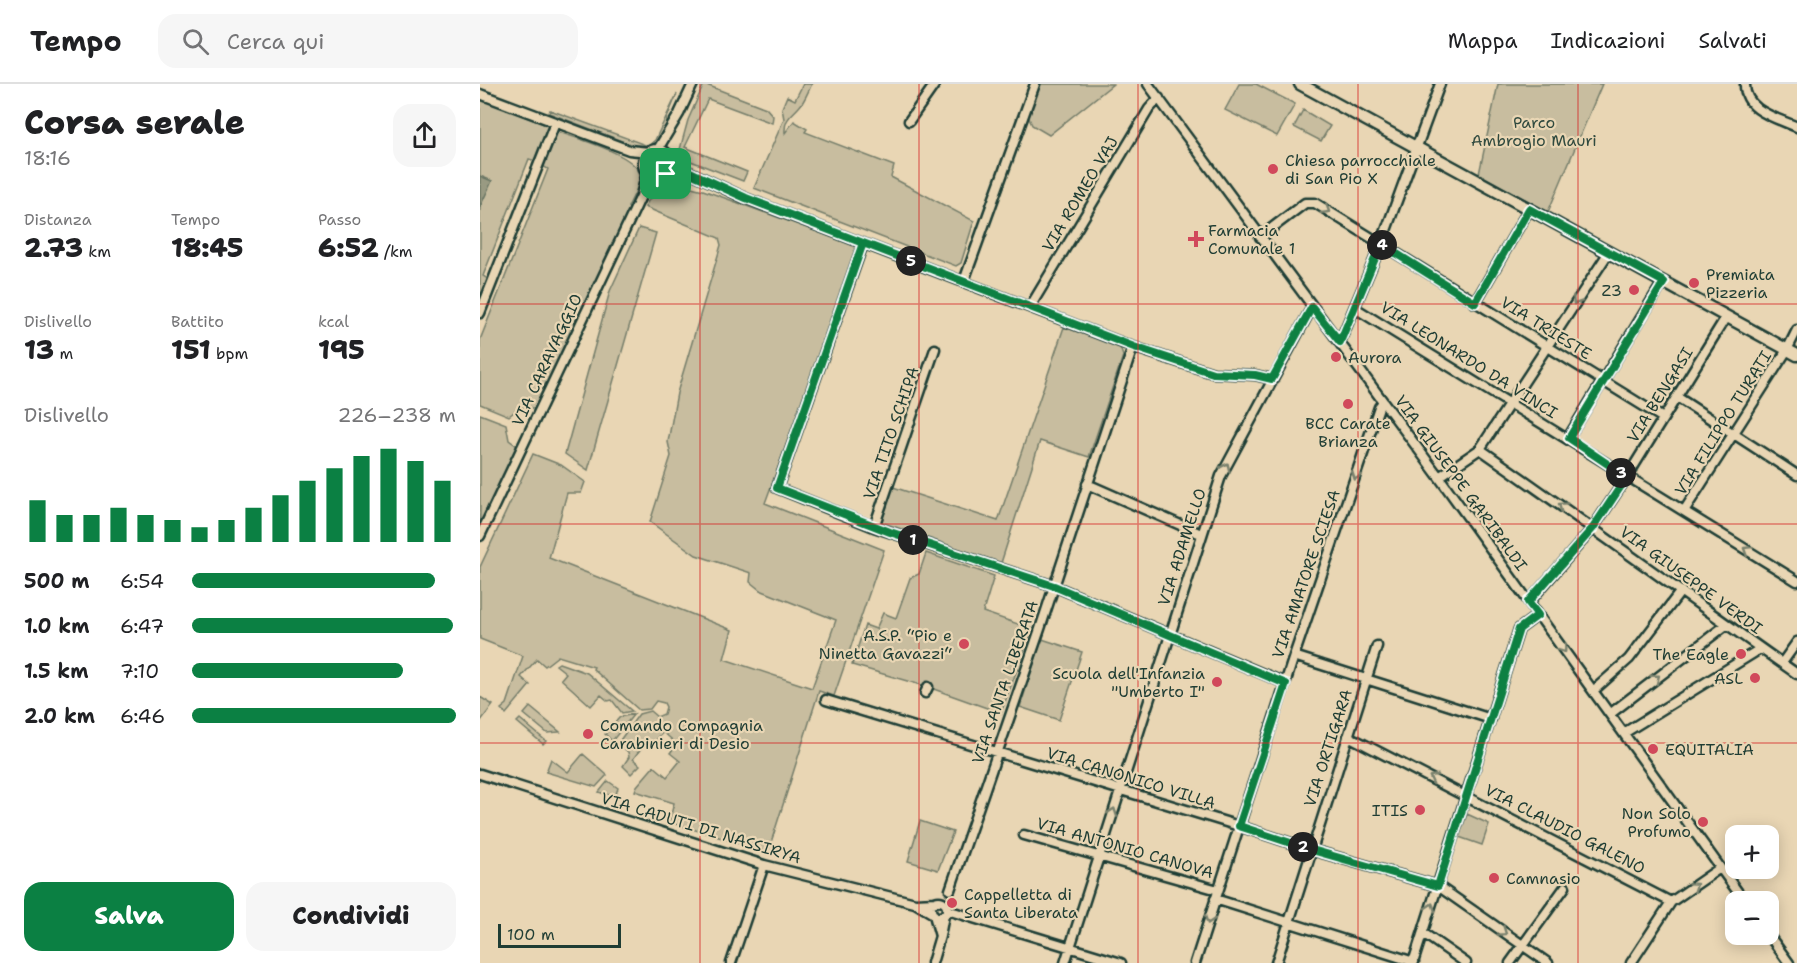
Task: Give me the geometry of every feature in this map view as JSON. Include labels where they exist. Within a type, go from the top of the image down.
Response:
[{"type":"main road","points":[[1300,84],[1792,353]]},
{"type":"street","points":[[654,150],[679,114],[693,84]]},
{"type":"street","points":[[909,121],[935,84]]},
{"type":"street","points":[[964,281],[1035,84]]},
{"type":"street","name":"VIA GIUSEPPE GARIBALDI","points":[[1148,84],[1340,342],[1737,891]]},
{"type":"street","points":[[1340,342],[1381,244],[1440,84]]},
{"type":"street","points":[[1745,84],[1746,96],[1751,104],[1797,127]]},
{"type":"street","points":[[480,94],[629,150],[654,150],[669,155],[675,165],[746,198],[1134,347],[1213,373],[1255,375],[1272,379]]},
{"type":"street","name":"VIA ROMEO VAJ","points":[[1030,306],[1143,118],[1159,98]]},
{"type":"street","points":[[661,175],[671,166],[669,155],[679,114]]},
{"type":"street","points":[[480,313],[555,123]]},
{"type":"street","points":[[629,150],[645,167],[661,175],[679,172],[693,174]]},
{"type":"street","name":"VIA CARAVAGGIO","points":[[480,536],[641,196],[645,167],[654,150]]},
{"type":"street","name":"VIA CARAVAGGIO","points":[[641,196],[661,175]]},
{"type":"street","name":"VIA TRIESTE","points":[[1260,237],[1305,203],[1310,202],[1664,418]]},
{"type":"street","points":[[1475,303],[1529,209]]},
{"type":"street","points":[[863,243],[777,488],[874,526],[1054,586],[1286,684]]},
{"type":"street","points":[[1438,477],[1480,449],[1609,252]]},
{"type":"street","points":[[1569,438],[1664,282]]},
{"type":"street","name":"VIA ADAMELLO","points":[[1065,963],[1221,476],[1312,307]]},
{"type":"street","name":"VIA LEONARDO DA VINCI","points":[[1355,308],[1569,438],[1627,477],[1797,581]]},
{"type":"street","name":"VIA BENGASI","points":[[1528,602],[1593,528],[1726,316]]},
{"type":"street","name":"VIA FILIPPO TURATI","points":[[1684,511],[1733,434],[1792,353],[1797,330]]},
{"type":"street","name":"VIA SANTA LIBERATA","points":[[932,963],[950,890],[1134,347]]},
{"type":"street","name":"VIA TITO SCHIPA","points":[[874,526],[935,349]]},
{"type":"street","points":[[1677,397],[1797,475]]},
{"type":"street","name":"VIA AMATORE SCIESA","points":[[1195,963],[1294,656],[1379,407],[1383,402]]},
{"type":"street","name":"VIA GIUSEPPE VERDI","points":[[1480,449],[1797,674]]},
{"type":"street","points":[[1087,484],[1201,534]]},
{"type":"street","points":[[1593,691],[1629,659],[1681,591]]},
{"type":"street","points":[[1414,962],[1519,629],[1538,615]]},
{"type":"street","points":[[1610,714],[1726,625]]},
{"type":"street","points":[[1782,663],[1797,642]]},
{"type":"street","name":"VIA ORTIGARA","points":[[1276,963],[1377,646]]},
{"type":"street","points":[[1624,732],[1760,649]]},
{"type":"street","points":[[1294,656],[1491,719]]},
{"type":"street","name":"VIA CANONICO VILLA","points":[[826,700],[1312,850],[1438,886],[1548,963]]},
{"type":"street","name":"VIA CLAUDIO GALENO","points":[[1348,736],[1467,795],[1671,902]]},
{"type":"street","name":"VIA CADUTI DI NASSIRYA","points":[[480,774],[764,865],[915,903]]},
{"type":"street","name":"VIA ANTONIO CANOVA","points":[[1024,835],[1098,856],[1217,895],[1289,922],[1414,962]]},
{"type":"street","points":[[731,963],[764,865]]},
{"type":"street","points":[[1631,963],[1671,902],[1720,868]]},
{"type":"street","points":[[1510,963],[1565,887]]},
{"type":"street","name":"VIA SANTA LIBERATA","points":[[937,902],[950,890]]},
{"type":"street","points":[[937,902],[932,905],[940,936]]},
{"type":"street","points":[[915,903],[943,903],[946,911]]},
{"type":"street","points":[[915,903],[939,917],[946,911]]},
{"type":"street","points":[[946,911],[1121,963]]},
{"type":"street","points":[[1423,933],[1466,963]]},
{"type":"street","points":[[1776,945],[1789,963]]},
{"type":"street","points":[[1794,963],[1797,959]]},
{"type":"green space","points":[[704,84],[766,108],[773,116],[772,123],[708,99],[685,147],[747,172],[743,181],[683,158],[679,153],[688,120]]},
{"type":"green space","points":[[803,84],[812,84],[803,102],[787,121],[785,133],[794,121],[807,129],[805,132],[894,166],[891,177],[974,221],[961,263],[956,266],[754,188],[784,119],[782,108],[787,96],[795,100]]},
{"type":"green space","points":[[1039,84],[1113,84],[1049,135],[1032,125],[1028,116]]},
{"type":"green space","points":[[1239,84],[1256,84],[1295,104],[1277,136],[1225,110]]},
{"type":"green space","name":"Parco Ambrogio Mauri","points":[[1498,84],[1602,84],[1548,212],[1479,174]]},
{"type":"green space","points":[[677,94],[667,118],[666,129],[655,147],[649,150],[549,113],[550,110],[648,146],[655,140]]},
{"type":"green space","points":[[480,99],[549,126],[535,161],[529,159],[483,276],[488,279],[480,299]]},
{"type":"green space","points":[[1303,110],[1330,126],[1321,141],[1294,127]]},
{"type":"green space","points":[[555,131],[590,142],[617,154],[637,168],[640,180],[628,207],[630,209],[536,408],[519,408],[509,416],[480,404],[480,340],[548,169],[541,165]]},
{"type":"green space","points":[[676,183],[703,190],[859,247],[765,503],[884,550],[834,696],[819,691],[768,852],[669,822],[674,803],[635,791],[654,766],[667,777],[680,761],[670,753],[677,744],[663,732],[651,747],[645,743],[633,759],[640,765],[631,774],[623,766],[629,757],[628,752],[618,743],[639,714],[650,711],[657,717],[664,714],[666,707],[664,703],[656,701],[650,709],[639,710],[593,669],[594,667],[558,656],[545,666],[537,659],[521,677],[530,685],[506,714],[501,709],[507,704],[523,656],[480,639],[480,567],[533,454],[561,465],[585,482],[581,493],[567,493],[549,558],[732,630],[724,659],[812,688],[836,620],[760,590],[750,582],[751,573],[696,555],[650,522],[671,456],[668,442],[677,393],[721,245],[719,238],[645,207],[657,191]]},
{"type":"green space","points":[[639,228],[656,233],[588,470],[565,454],[610,291]]},
{"type":"green space","points":[[1064,327],[1120,347],[1123,356],[1089,457],[1040,441],[1001,563],[881,522],[893,487],[998,521]]},
{"type":"green space","points":[[480,414],[506,424],[509,440],[517,446],[480,526]]},
{"type":"green space","points":[[926,553],[994,576],[983,612],[1032,629],[1001,713],[928,687],[852,665],[865,625],[876,629],[883,613],[896,618],[910,578],[919,574]]},
{"type":"green space","points":[[1042,639],[1082,652],[1059,720],[1020,707]]},
{"type":"green space","points":[[559,663],[587,673],[632,711],[622,713],[612,700],[608,701],[601,695],[591,706],[561,679],[566,673],[556,665]]},
{"type":"green space","points":[[480,697],[493,705],[480,722]]},
{"type":"green space","points":[[530,707],[560,732],[547,733],[524,714]]},
{"type":"green space","points":[[634,714],[612,741],[605,734],[620,717]]},
{"type":"green space","points":[[520,719],[546,741],[543,744],[517,722]]},
{"type":"green space","points":[[583,754],[607,775],[596,787],[546,772],[551,759],[568,772]]},
{"type":"green space","points":[[608,781],[618,788],[615,797],[599,792]]},
{"type":"green space","points":[[1467,814],[1489,824],[1482,845],[1459,837]]},
{"type":"green space","points":[[920,821],[953,832],[938,870],[908,861]]},
{"type":"shaded area","points":[[480,176],[492,181],[480,207]]},
{"type":"place","name":"Chiesa parrocchiale di San Pio X","points":[[1273,169]]},
{"type":"place","name":"Farmacia Comunale 1","points":[[1196,239]]},
{"type":"place","name":"Premiata Pizzeria","points":[[1694,283]]},
{"type":"place","name":"Z3","points":[[1634,290]]},
{"type":"place","name":"Aurora","points":[[1336,357]]},
{"type":"place","name":"BCC Carate Brianza","points":[[1348,404]]},
{"type":"place","name":"A.S.P. “Pio e Ninetta Gavazzi“","points":[[964,644]]},
{"type":"place","name":"The Eagle","points":[[1741,654]]},
{"type":"place","name":"ASL","points":[[1755,678]]},
{"type":"place","name":"Scuola dell'Infanzia \"Umberto I\"","points":[[1217,682]]},
{"type":"place","name":"Comando Compagnia Carabinieri di Desio","points":[[588,734]]},
{"type":"place","name":"EQUITALIA","points":[[1653,749]]},
{"type":"place","name":"ITIS","points":[[1420,810]]},
{"type":"place","name":"Non Solo Profumo","points":[[1703,822]]},
{"type":"place","name":"Camnasio","points":[[1494,878]]},
{"type":"place","name":"Cappelletta di Santa Liberata","points":[[952,903]]},
{"type":"route","points":[[666,174],[671,166],[670,157],[675,165],[746,198],[964,281],[1083,328],[1213,373],[1255,375],[1272,379],[1312,307],[1340,342],[1381,244],[1475,303],[1529,209],[1664,282],[1569,438],[1627,477],[1593,528],[1528,602],[1538,615],[1519,629],[1438,886],[1312,850],[1239,826],[1286,684],[1054,586],[890,532],[777,488],[863,243],[746,198],[693,174],[673,172],[666,174]]}]
